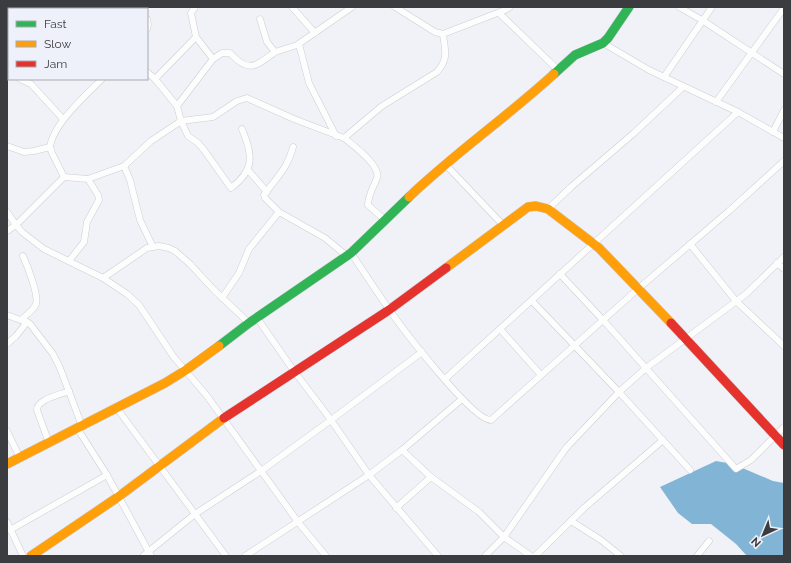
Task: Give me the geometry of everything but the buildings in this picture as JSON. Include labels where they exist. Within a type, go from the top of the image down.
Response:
[{"type":"street","points":[[195,7],[191,13],[196,37],[213,60]]},
{"type":"street","points":[[292,7],[316,33]]},
{"type":"street","points":[[177,106],[213,60],[222,53],[230,53],[238,62],[252,66],[260,64],[276,52],[299,44],[352,7]]},
{"type":"street","points":[[395,7],[435,32],[443,34],[499,13],[510,7]]},
{"type":"street","points":[[7,464],[165,383],[186,370],[253,320],[349,255],[446,165],[528,98],[574,55],[603,43],[630,7]]},
{"type":"street","points":[[679,7],[702,20],[784,74]]},
{"type":"street","points":[[664,77],[712,7]]},
{"type":"street","points":[[716,102],[784,8]]},
{"type":"street","points":[[499,13],[558,70]]},
{"type":"street","points":[[260,19],[268,44],[276,52]]},
{"type":"street","points":[[344,138],[382,106],[437,72],[446,58],[443,34]]},
{"type":"street","points":[[155,79],[196,37]]},
{"type":"street","points":[[603,43],[649,70],[738,112],[784,138]]},
{"type":"street","points":[[299,44],[309,83],[336,136]]},
{"type":"street","points":[[148,73],[155,79],[177,106],[181,121],[188,136],[198,143],[204,150],[230,187],[237,183],[248,170],[250,154],[247,140],[242,129]]},
{"type":"street","points":[[64,177],[52,153],[50,147],[51,142],[63,119],[101,80]]},
{"type":"street","points":[[32,82],[63,119]]},
{"type":"street","points":[[548,209],[634,133],[683,87]]},
{"type":"street","points":[[7,231],[16,225],[64,177],[88,179],[124,166],[151,141],[181,121],[213,117],[237,101],[247,98],[288,117],[344,138],[354,145],[377,170],[378,176],[368,200],[368,204],[385,220]]},
{"type":"street","points":[[773,132],[784,110]]},
{"type":"street","points":[[445,379],[738,112]]},
{"type":"street","points":[[7,146],[24,152],[50,147]]},
{"type":"street","points":[[293,147],[290,159],[284,170],[264,195],[265,198],[279,212],[325,238],[349,255],[389,310],[462,399],[485,419],[491,420],[638,288],[729,211],[784,161]]},
{"type":"street","points":[[446,165],[503,225]]},
{"type":"street","points":[[124,166],[130,180],[140,220],[153,246]]},
{"type":"street","points":[[248,170],[267,192]]},
{"type":"street","points":[[69,261],[84,242],[87,222],[99,200],[98,195],[88,179]]},
{"type":"street","points":[[31,556],[159,467],[224,418],[389,310],[503,225],[528,208],[536,206],[548,209],[593,243],[687,339],[784,445]]},
{"type":"street","points":[[7,212],[16,225],[44,249],[103,278],[127,294],[139,305],[173,356],[224,418],[298,522],[326,556]]},
{"type":"street","points":[[222,298],[239,273],[249,249],[279,212]]},
{"type":"street","points":[[690,244],[736,301],[783,342]]},
{"type":"street","points":[[103,278],[146,248],[159,246],[175,251],[222,298],[253,320],[332,420],[369,475],[438,556]]},
{"type":"street","points":[[7,344],[16,336],[37,302],[33,282],[23,256]]},
{"type":"street","points":[[485,556],[504,536],[566,448],[619,392],[646,368],[746,294],[784,257]]},
{"type":"street","points":[[777,263],[784,269]]},
{"type":"street","points":[[560,274],[603,320],[736,470],[750,460],[784,427]]},
{"type":"street","points":[[532,301],[619,392],[690,470]]},
{"type":"street","points":[[7,315],[24,321],[42,338],[53,354],[69,391],[80,427],[107,475],[147,554],[195,514],[261,471],[422,352]]},
{"type":"street","points":[[500,329],[541,375]]},
{"type":"street","points":[[49,443],[38,407],[42,402],[69,391]]},
{"type":"street","points":[[245,556],[369,475],[402,450],[462,399]]},
{"type":"street","points":[[116,408],[226,556]]},
{"type":"street","points":[[7,431],[20,458]]},
{"type":"street","points":[[535,556],[590,503],[663,440]]},
{"type":"street","points":[[402,450],[431,477],[479,512],[504,536],[531,556]]},
{"type":"street","points":[[10,530],[107,475]]},
{"type":"street","points":[[396,508],[431,477]]},
{"type":"street","points":[[571,521],[601,540],[621,556]]},
{"type":"street","points":[[7,522],[23,556]]},
{"type":"street","points":[[697,556],[709,541]]},
{"type":"water","points":[[716,461],[733,464],[773,481],[784,483],[784,556],[747,556],[736,544],[711,524],[692,524],[678,513],[660,487]]},
{"type":"traffic: fast","points":[[554,74],[575,55],[603,43],[629,7]]},
{"type":"traffic: fast","points":[[219,346],[249,323],[351,253],[409,197]]},
{"type":"traffic: slow","points":[[409,197],[444,165],[554,74]]},
{"type":"traffic: slow","points":[[446,268],[528,207],[536,206],[548,209],[599,248],[671,323]]},
{"type":"traffic: slow","points":[[7,464],[165,383],[219,346]]},
{"type":"traffic: slow","points":[[31,556],[118,497],[224,418]]},
{"type":"traffic: jam","points":[[224,418],[389,310],[446,268]]},
{"type":"traffic: jam","points":[[671,323],[784,445]]}]
